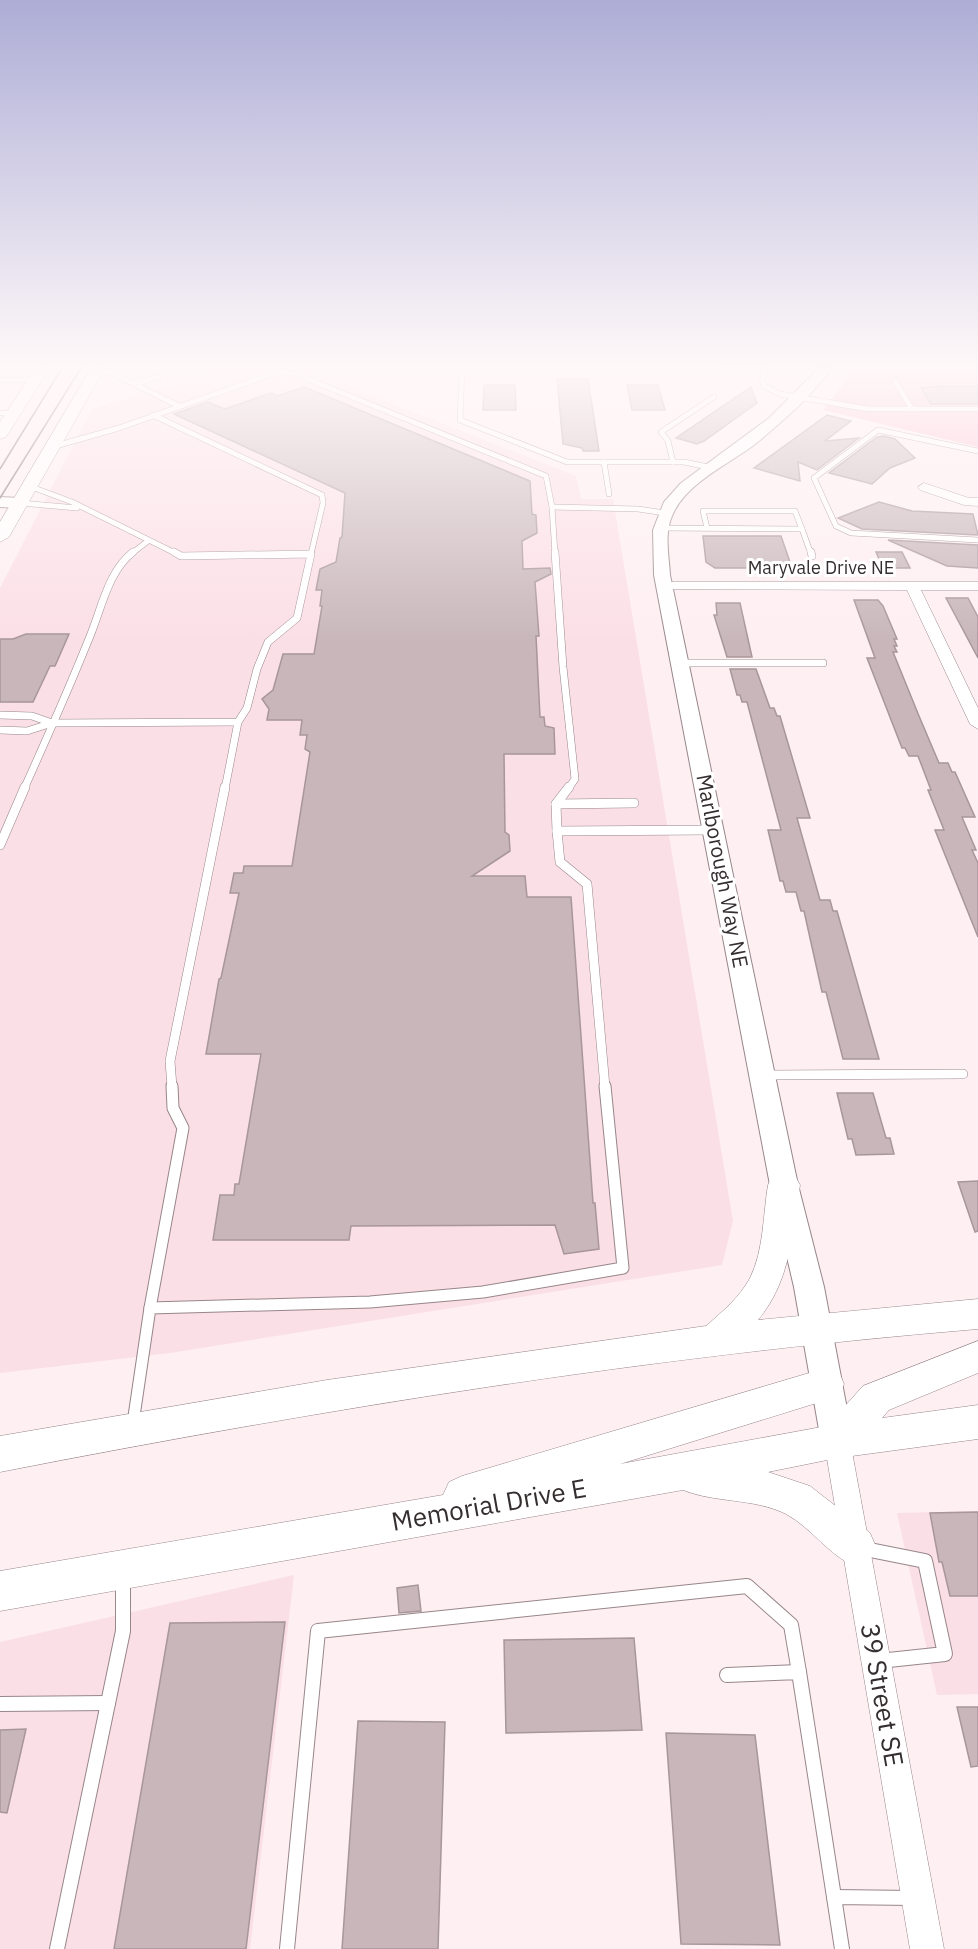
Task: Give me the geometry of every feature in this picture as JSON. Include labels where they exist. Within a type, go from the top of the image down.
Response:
[{"type":"main road","points":[[0,537],[45,459]]},
{"type":"main road","points":[[716,1339],[744,1313],[763,1286],[771,1263],[784,1185]]},
{"type":"main road","points":[[0,1454],[133,1428],[372,1388],[716,1339],[978,1314]]},
{"type":"main road","points":[[837,1441],[876,1398],[978,1357]]},
{"type":"main road","points":[[346,1529],[826,1384]]},
{"type":"main road","name":"Memorial Drive E","points":[[0,1591],[675,1473],[837,1441],[978,1422]]},
{"type":"main road","points":[[675,1473],[749,1485],[797,1499],[856,1547]]},
{"type":"street","name":"Marlborough Way NE","points":[[724,459],[691,483],[665,513],[660,549],[665,586],[713,830],[784,1185],[809,1287],[837,1441]]},
{"type":"street","points":[[924,487],[968,502],[978,502]]},
{"type":"street","points":[[0,502],[20,503]]},
{"type":"street","name":"Maryvale Drive NE","points":[[665,586],[978,586]]},
{"type":"street","points":[[912,586],[978,724]]},
{"type":"street","name":"39 Street SE","points":[[837,1441],[927,1949]]},
{"type":"lane","points":[[133,1428],[150,1308],[183,1128],[172,1108],[170,1061],[238,722],[247,708],[257,669],[268,642],[297,618],[324,500],[322,495],[246,459]]},
{"type":"lane","points":[[150,1308],[370,1302],[483,1292],[623,1268],[587,884],[560,862],[557,831],[556,804],[575,779],[563,667],[549,479],[504,459]]},
{"type":"lane","points":[[556,459],[567,462],[673,462],[713,468]]},
{"type":"lane","points":[[839,459],[814,478],[836,526],[851,533],[978,540]]},
{"type":"lane","points":[[604,462],[609,494]]},
{"type":"lane","points":[[29,486],[82,508],[181,556],[311,554]]},
{"type":"lane","points":[[20,503],[82,508]]},
{"type":"lane","points":[[552,507],[638,509],[665,513]]},
{"type":"lane","points":[[707,528],[703,511],[795,511],[812,556]]},
{"type":"lane","points":[[662,528],[802,529]]},
{"type":"lane","points":[[0,845],[89,640],[113,576],[124,559],[148,541]]},
{"type":"lane","points":[[681,663],[823,663]]},
{"type":"lane","points":[[0,716],[32,716],[52,723]]},
{"type":"lane","points":[[0,730],[27,731],[52,723],[238,722]]},
{"type":"lane","points":[[556,804],[634,803]]},
{"type":"lane","points":[[557,831],[713,830]]},
{"type":"lane","points":[[762,1075],[963,1074]]},
{"type":"lane","points":[[856,1547],[924,1561],[945,1654],[876,1661]]},
{"type":"lane","points":[[57,1949],[123,1631],[122,1569]]},
{"type":"lane","points":[[287,1949],[318,1631],[747,1586],[790,1625],[842,1949]]},
{"type":"lane","points":[[727,1675],[799,1672]]},
{"type":"lane","points":[[0,1704],[108,1703]]},
{"type":"lane","points":[[834,1897],[918,1898]]},
{"type":"shaded area","points":[[66,459],[533,459],[576,476],[581,499],[613,499],[733,1221],[722,1265],[170,1353],[0,1373],[0,588]]},
{"type":"shaded area","points":[[978,1511],[978,1694],[937,1695],[897,1513]]},
{"type":"shaded area","points":[[294,1575],[250,1949],[0,1949],[0,1642]]},
{"type":"building","points":[[271,459],[477,459],[530,481],[532,514],[536,515],[537,533],[522,541],[523,569],[550,568],[551,574],[535,582],[539,636],[536,636],[540,717],[544,717],[545,726],[554,728],[555,754],[504,754],[505,832],[509,835],[510,851],[472,876],[525,876],[527,897],[571,897],[593,1203],[595,1203],[599,1249],[564,1254],[555,1225],[351,1226],[349,1240],[213,1240],[220,1195],[234,1195],[235,1184],[239,1184],[261,1054],[206,1054],[219,979],[239,893],[230,893],[234,873],[243,873],[244,866],[292,866],[310,752],[305,749],[307,735],[300,735],[302,720],[267,720],[269,709],[262,699],[273,690],[283,654],[314,654],[322,606],[320,606],[322,590],[316,590],[320,569],[336,562],[342,537],[345,493]]},
{"type":"building","points":[[766,459],[831,459],[817,470],[798,462],[800,481],[754,468]]},
{"type":"building","points":[[848,459],[913,459],[890,468],[872,484],[829,473]]},
{"type":"building","points":[[879,502],[912,511],[973,514],[978,535],[862,529],[838,518]]},
{"type":"building","points":[[703,536],[781,536],[792,568],[715,568],[706,562]]},
{"type":"building","points":[[888,540],[978,545],[978,568],[947,566]]},
{"type":"building","points":[[876,552],[902,552],[910,568],[883,568]]},
{"type":"building","points":[[946,598],[968,598],[978,617],[978,658]]},
{"type":"building","points":[[854,600],[878,600],[883,606],[897,639],[894,639],[897,646],[894,646],[897,652],[893,652],[939,763],[948,763],[952,772],[955,772],[975,817],[962,817],[976,850],[972,850],[978,863],[978,937],[935,830],[944,830],[928,790],[931,790],[918,756],[909,756],[905,748],[902,748],[867,658],[875,658]]},
{"type":"building","points":[[716,603],[740,603],[752,657],[727,657],[714,615],[717,615]]},
{"type":"building","points":[[26,634],[69,634],[55,666],[50,666],[33,702],[0,702],[0,639],[13,639]]},
{"type":"building","points":[[730,669],[756,669],[770,708],[774,708],[777,716],[780,716],[810,818],[797,818],[820,900],[830,900],[833,911],[837,911],[879,1059],[843,1059],[826,992],[822,992],[804,911],[801,911],[796,892],[786,892],[783,881],[780,881],[768,830],[781,830],[747,702],[742,702],[740,695],[737,695]]},
{"type":"building","points":[[837,1093],[873,1093],[886,1138],[890,1138],[894,1154],[856,1155],[852,1139],[848,1139]]},
{"type":"building","points":[[978,1181],[978,1231],[975,1232],[958,1182]]},
{"type":"building","points":[[978,1512],[978,1596],[950,1596],[942,1562],[939,1562],[930,1513]]},
{"type":"building","points":[[418,1585],[421,1611],[399,1613],[397,1588]]},
{"type":"building","points":[[285,1622],[246,1949],[114,1949],[170,1623]]},
{"type":"building","points":[[634,1638],[642,1730],[506,1733],[504,1640]]},
{"type":"building","points":[[957,1707],[978,1707],[978,1766],[971,1767]]},
{"type":"building","points":[[358,1721],[445,1722],[438,1949],[342,1949]]},
{"type":"building","points":[[26,1729],[7,1813],[0,1812],[0,1730]]},
{"type":"building","points":[[666,1733],[755,1735],[780,1945],[681,1944]]},
{"type":"tram line","points":[[0,469],[6,459]]},
{"type":"tram line","points":[[0,498],[24,459]]}]
